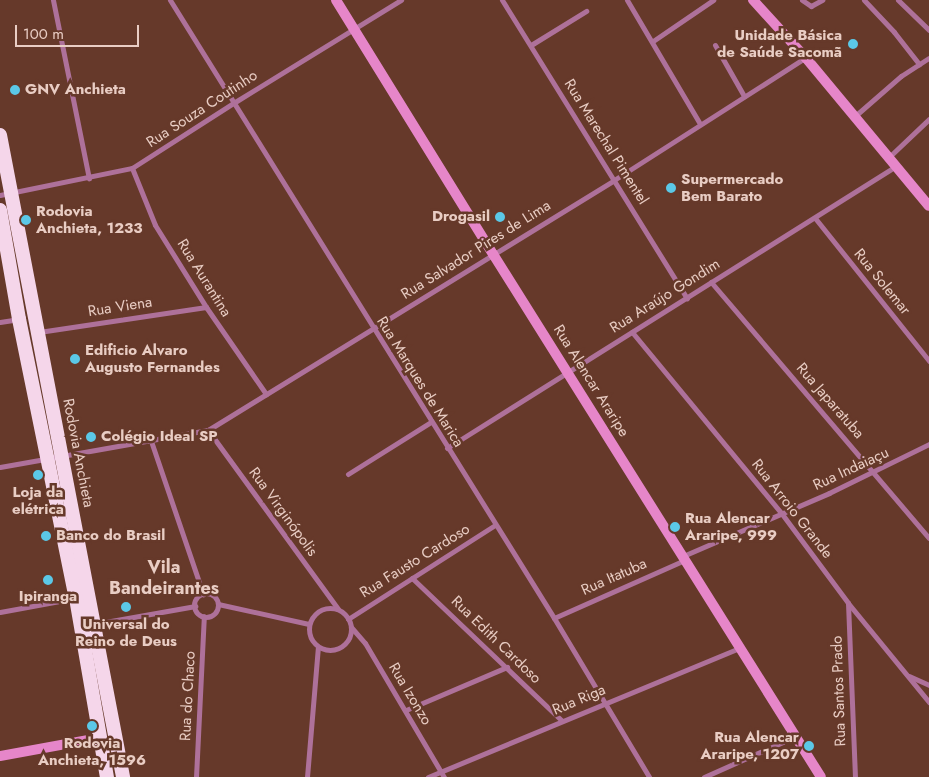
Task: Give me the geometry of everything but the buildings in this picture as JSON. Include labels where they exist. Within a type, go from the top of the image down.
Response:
[{"type":"highway","name":"Rodovia Anchieta","points":[[0,135],[5,194],[37,332],[62,455],[123,777]]},
{"type":"highway","name":"Rodovia Anchieta","points":[[0,210],[19,319],[76,598],[107,777]]},
{"type":"street","points":[[53,0],[89,178]]},
{"type":"street","name":"Rua Marques de Marica","points":[[170,0],[235,102],[372,329],[554,618],[649,777]]},
{"type":"street","name":"Rua Alencar Araripe","points":[[336,0],[821,777]]},
{"type":"street","name":"Rua Souza Coutinho","points":[[5,194],[132,168],[401,0]]},
{"type":"street","name":"Rua Marechal Pimentel","points":[[502,0],[687,298]]},
{"type":"street","points":[[627,0],[653,41],[700,124]]},
{"type":"street","points":[[653,41],[713,0]]},
{"type":"street","points":[[753,0],[806,58],[929,206]]},
{"type":"street","points":[[802,0],[813,6],[822,0]]},
{"type":"street","points":[[864,0],[894,32],[919,64]]},
{"type":"street","points":[[898,0],[929,30]]},
{"type":"street","points":[[531,45],[586,11]]},
{"type":"street","points":[[715,45],[744,96]]},
{"type":"street","name":"Rua Salvador Pires de Lima","points":[[0,467],[208,430],[614,180],[806,58]]},
{"type":"street","points":[[854,116],[901,76],[929,58]]},
{"type":"street","points":[[889,157],[929,119]]},
{"type":"street","name":"Rua Araújo Gondim","points":[[447,448],[896,166]]},
{"type":"street","name":"Rua Aurantina","points":[[132,168],[155,225],[206,307],[266,394]]},
{"type":"street","name":"Rua Solemar","points":[[815,218],[929,361]]},
{"type":"street","name":"Rua Japaratuba","points":[[711,282],[875,472],[929,538]]},
{"type":"street","name":"Rua Viena","points":[[37,332],[206,307]]},
{"type":"street","points":[[0,322],[19,319]]},
{"type":"street","name":"Rua Arroio Grande","points":[[632,332],[782,514],[848,603],[929,702]]},
{"type":"street","points":[[348,474],[431,422]]},
{"type":"street","name":"Rua Virginópolis","points":[[208,430],[338,609]]},
{"type":"street","points":[[151,441],[203,594]]},
{"type":"street","name":"Rua Indaiaçu","points":[[782,514],[875,472],[929,444]]},
{"type":"street","name":"Rua Itatuba","points":[[554,618],[782,514]]},
{"type":"street","name":"Rua Fausto Cardoso","points":[[348,619],[495,525]]},
{"type":"street","name":"Rua Edith Cardoso","points":[[412,578],[562,721]]},
{"type":"street","points":[[218,604],[213,614],[204,616],[197,612],[195,606],[196,599],[203,594],[213,595],[218,604],[309,624]]},
{"type":"street","points":[[0,612],[76,598]]},
{"type":"street","name":"Rua Santos Prado","points":[[848,603],[855,777]]},
{"type":"street","points":[[93,624],[195,606]]},
{"type":"street","points":[[324,609],[338,609],[348,619],[352,627],[351,635],[341,647],[326,650],[318,646],[310,637],[309,624],[317,612],[324,609]]},
{"type":"street","name":"Rua do Chaco","points":[[196,777],[204,616]]},
{"type":"street","name":"Rua Izonzo","points":[[352,627],[365,643],[442,774]]},
{"type":"street","points":[[307,777],[318,646]]},
{"type":"street","name":"Rua Riga","points":[[428,777],[442,774],[562,721],[739,648]]},
{"type":"street","points":[[406,710],[507,667]]},
{"type":"street","points":[[908,675],[929,685]]},
{"type":"street","points":[[704,777],[796,736]]},
{"type":"street","points":[[0,756],[99,738]]},
{"type":"place","name":"Unidade Básica de Saúde Sacomã","points":[[853,44]]},
{"type":"place","name":"GNV Anchieta","points":[[15,90]]},
{"type":"place","name":"Supermercado Bem Barato","points":[[671,188]]},
{"type":"place","name":"Drogasil","points":[[500,217]]},
{"type":"place","name":"Rodovia Anchieta, 1233","points":[[26,220]]},
{"type":"place","name":"Edificio Alvaro Augusto Fernandes","points":[[75,359]]},
{"type":"place","name":"Colégio Ideal SP","points":[[91,437]]},
{"type":"place","name":"Loja da elétrica","points":[[38,475]]},
{"type":"place","name":"Rua Alencar Araripe, 999","points":[[675,527]]},
{"type":"place","name":"Banco do Brasil","points":[[46,536]]},
{"type":"place","name":"Ipiranga","points":[[48,580]]},
{"type":"place","name":"Universal do Reino de Deus","points":[[126,607]]},
{"type":"place","name":"Rodovia Anchieta, 1596","points":[[92,726]]},
{"type":"place","name":"Rua Alencar Araripe, 1207","points":[[809,746]]},
{"type":"district","name":"Vila Bandeirantes","points":[[164,578]]}]
